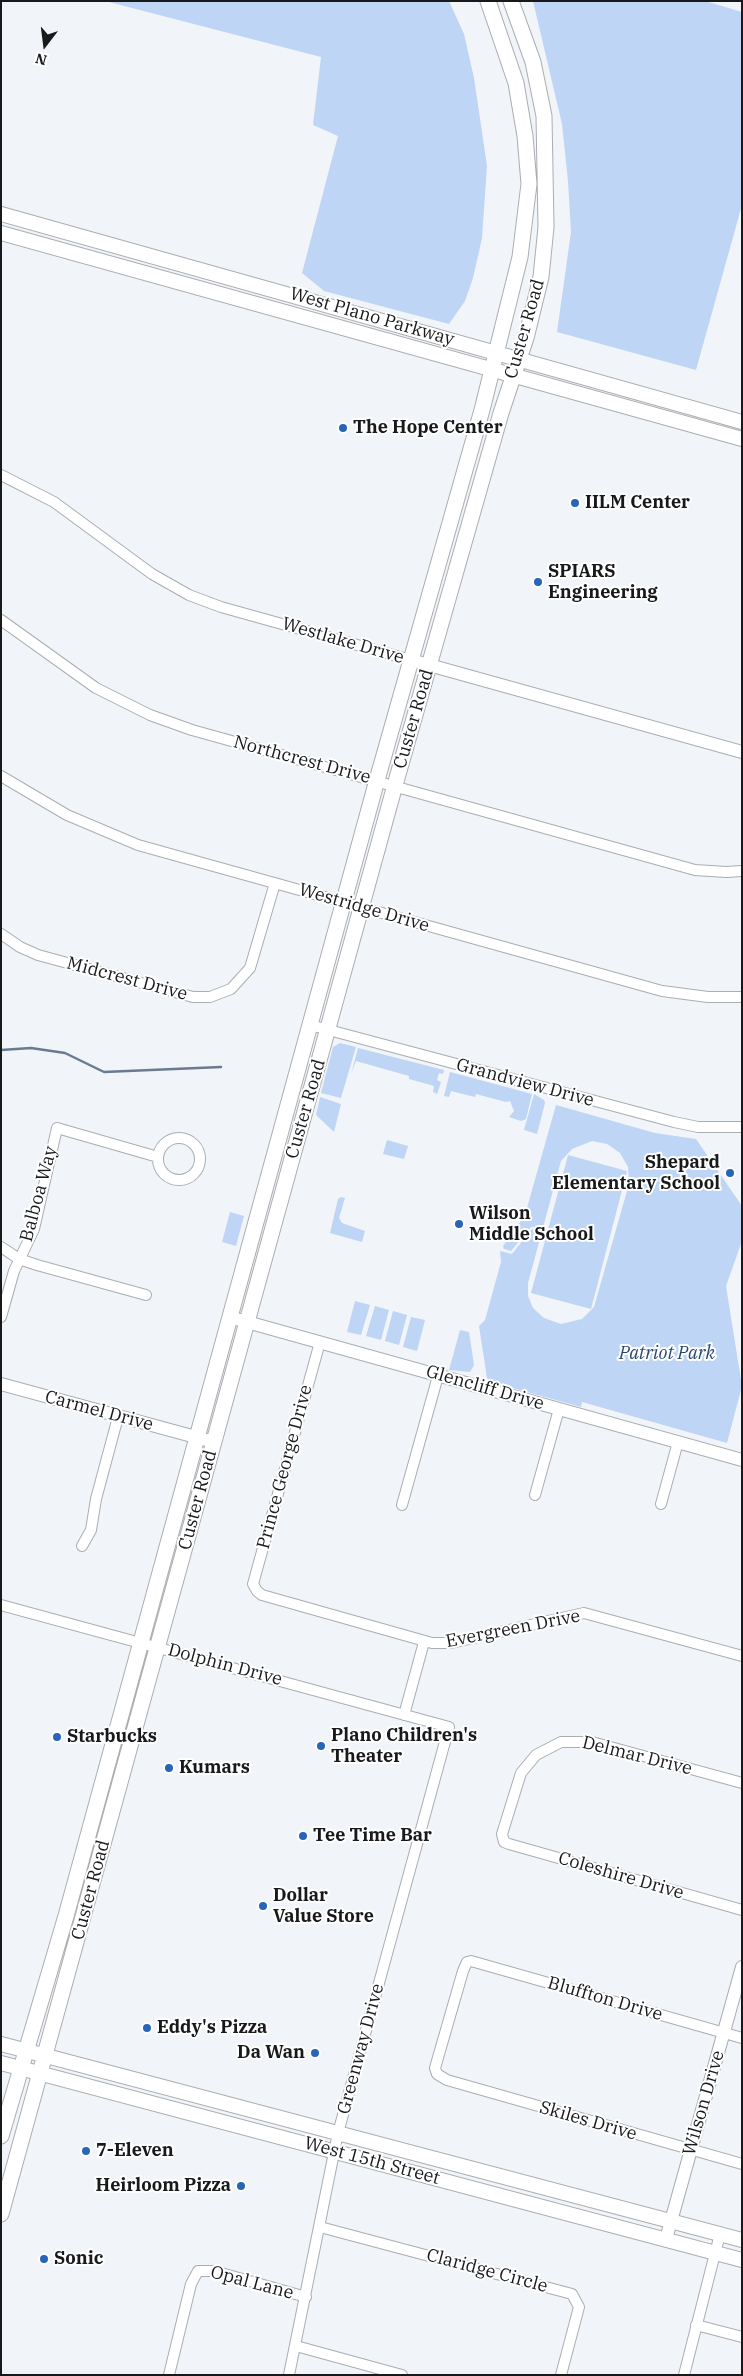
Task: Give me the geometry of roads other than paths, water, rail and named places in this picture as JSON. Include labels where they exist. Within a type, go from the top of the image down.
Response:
[{"type":"main road","name":"Custer Road","points":[[1,2136],[66,1916],[377,780],[493,369],[522,250],[529,184],[524,127],[516,83],[488,1]]},
{"type":"main road","name":"Custer Road","points":[[1,2214],[42,2074],[247,1322],[363,908],[395,785],[512,374],[526,338],[544,259],[546,172],[544,116],[534,62],[511,1]]},
{"type":"main road","name":"West Plano Parkway","points":[[1,214],[742,422]]},
{"type":"main road","name":"West Plano Parkway","points":[[1,233],[742,439]]},
{"type":"main road","points":[[221,293],[237,285],[294,295]]},
{"type":"main road","points":[[104,1775],[122,1780]]},
{"type":"main road","points":[[66,1916],[83,1921]]},
{"type":"main road","name":"West 15th Street","points":[[1,2044],[742,2240]]},
{"type":"main road","name":"West 15th Street","points":[[1,2063],[742,2260]]},
{"type":"street","name":"Westlake Drive","points":[[1,475],[54,502],[152,574],[189,594],[221,607],[742,752]]},
{"type":"street","name":"Northcrest Drive","points":[[1,620],[96,688],[150,715],[192,730],[695,870],[742,871]]},
{"type":"street","name":"Westridge Drive","points":[[1,776],[52,807],[105,833],[138,845],[662,991],[708,997],[742,997]]},
{"type":"street","name":"Midcrest Drive","points":[[1,934],[20,947],[38,955],[193,997],[210,997],[231,989],[250,968],[274,883]]},
{"type":"street","name":"Grandview Drive","points":[[310,1025],[674,1122],[698,1127],[742,1127]]},
{"type":"street","name":"Balboa Way","points":[[1,1316],[19,1259],[34,1229],[57,1128],[158,1157]]},
{"type":"street","points":[[182,1139],[195,1147],[200,1162],[192,1176],[176,1180],[162,1172],[158,1157],[166,1143],[182,1139]]},
{"type":"street","points":[[1,1247],[19,1259],[146,1296]]},
{"type":"street","name":"Glencliff Drive","points":[[229,1318],[742,1460]]},
{"type":"street","name":"Prince George Drive","points":[[257,1592],[253,1584],[320,1342]]},
{"type":"street","points":[[402,1505],[438,1376]]},
{"type":"street","name":"Carmel Drive","points":[[1,1384],[214,1442]]},
{"type":"street","points":[[535,1495],[559,1409]]},
{"type":"street","points":[[82,1546],[91,1530],[98,1490],[118,1417]]},
{"type":"street","points":[[661,1504],[678,1442]]},
{"type":"street","name":"Evergreen Drive","points":[[257,1592],[424,1642],[451,1643],[584,1613],[742,1656]]},
{"type":"street","name":"Dolphin Drive","points":[[1,1605],[449,1727]]},
{"type":"street","points":[[404,1715],[424,1642]]},
{"type":"street","name":"Greenway Drive","points":[[289,2375],[338,2133],[449,1727]]},
{"type":"street","name":"Delmar Drive","points":[[502,1838],[521,1773],[536,1755],[561,1742],[592,1742],[742,1783]]},
{"type":"street","name":"Coleshire Drive","points":[[502,1838],[509,1844],[742,1910]]},
{"type":"street","name":"Bluffton Drive","points":[[437,2074],[436,2064],[462,1971],[467,1962],[476,1962],[742,2038]]},
{"type":"street","name":"Wilson Drive","points":[[666,2240],[742,1967]]},
{"type":"street","name":"Skiles Drive","points":[[437,2074],[447,2080],[742,2164]]},
{"type":"street","name":"Claridge Circle","points":[[320,2227],[572,2294],[579,2307],[561,2375]]},
{"type":"street","points":[[684,2375],[720,2234]]},
{"type":"street","name":"Opal Lane","points":[[169,2375],[191,2284],[198,2271],[214,2270],[306,2298]]},
{"type":"street","points":[[696,2325],[742,2337]]},
{"type":"street","points":[[296,2346],[402,2375]]},
{"type":"waterway","points":[[1,1050],[31,1048],[65,1053],[104,1072],[221,1067]]},
{"type":"place","name":"The Hope Center","points":[[343,428]]},
{"type":"place","name":"IILM Center","points":[[575,503]]},
{"type":"place","name":"SPIARS Engineering","points":[[538,582]]},
{"type":"place","name":"Shepard Elementary School","points":[[730,1173]]},
{"type":"place","name":"Wilson Middle School","points":[[459,1224]]},
{"type":"place","name":"Starbucks","points":[[57,1737]]},
{"type":"place","name":"Plano Children's Theater","points":[[321,1746]]},
{"type":"place","name":"Kumars","points":[[169,1768]]},
{"type":"place","name":"Tee Time Bar","points":[[303,1836]]},
{"type":"place","name":"Dollar Value Store","points":[[263,1906]]},
{"type":"place","name":"Eddy's Pizza","points":[[147,2028]]},
{"type":"place","name":"Da Wan","points":[[315,2053]]},
{"type":"place","name":"7-Eleven","points":[[86,2151]]},
{"type":"place","name":"Heirloom Pizza","points":[[241,2186]]},
{"type":"place","name":"Sonic","points":[[44,2259]]},
{"type":"park label","name":"Patriot Park","points":[[667,1354]]}]
